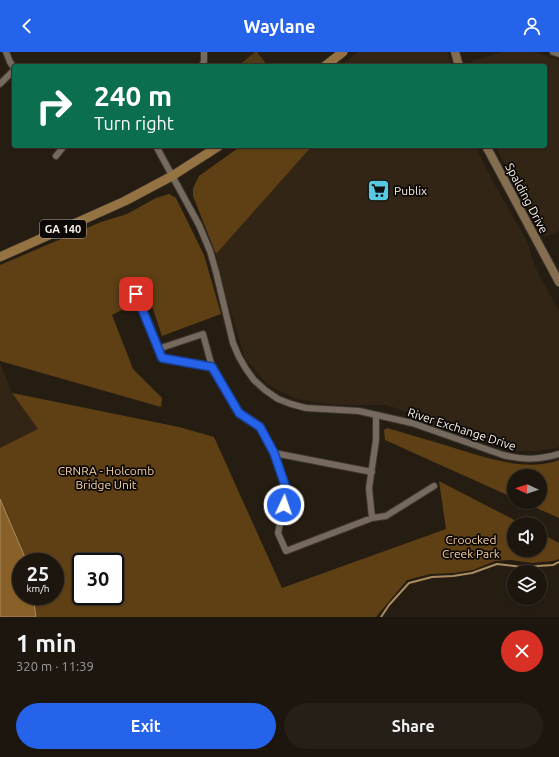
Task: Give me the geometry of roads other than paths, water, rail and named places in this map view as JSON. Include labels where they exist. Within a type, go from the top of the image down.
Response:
[{"type":"main road","points":[[328,64],[343,52]]},
{"type":"main road","points":[[455,52],[458,64]]},
{"type":"main road","name":"GA 140","points":[[0,257],[124,201],[172,176],[216,148]]},
{"type":"main road","name":"Spalding Drive","points":[[487,148],[559,282]]},
{"type":"street","points":[[6,52],[12,66]]},
{"type":"street","points":[[203,64],[204,52]]},
{"type":"street","points":[[553,52],[559,54]]},
{"type":"street","points":[[0,84],[12,71]]},
{"type":"street","points":[[56,156],[62,148]]},
{"type":"street","name":"River Exchange Drive","points":[[157,148],[199,226],[210,251],[233,343],[239,357],[254,380],[265,390],[291,404],[306,408],[359,411],[412,423],[503,455],[535,459],[559,454]]},
{"type":"street","points":[[136,294],[162,358],[212,367]]},
{"type":"street","points":[[158,349],[203,334],[212,367],[239,413],[260,427],[274,453],[287,491],[278,533],[286,551],[372,518],[386,516],[434,486]]},
{"type":"street","points":[[372,518],[369,488],[376,440],[376,416]]},
{"type":"street","points":[[274,453],[372,472]]},
{"type":"waterway","points":[[381,617],[389,605],[409,583],[432,577],[472,573],[497,564],[522,567],[553,565],[559,562]]},
{"type":"place","name":"Publix","points":[[379,190]]},
{"type":"park label","name":"CRNRA - Holcomb Bridge Unit","points":[[106,477]]},
{"type":"park label","name":"Croocked Creek Park","points":[[471,546]]}]
